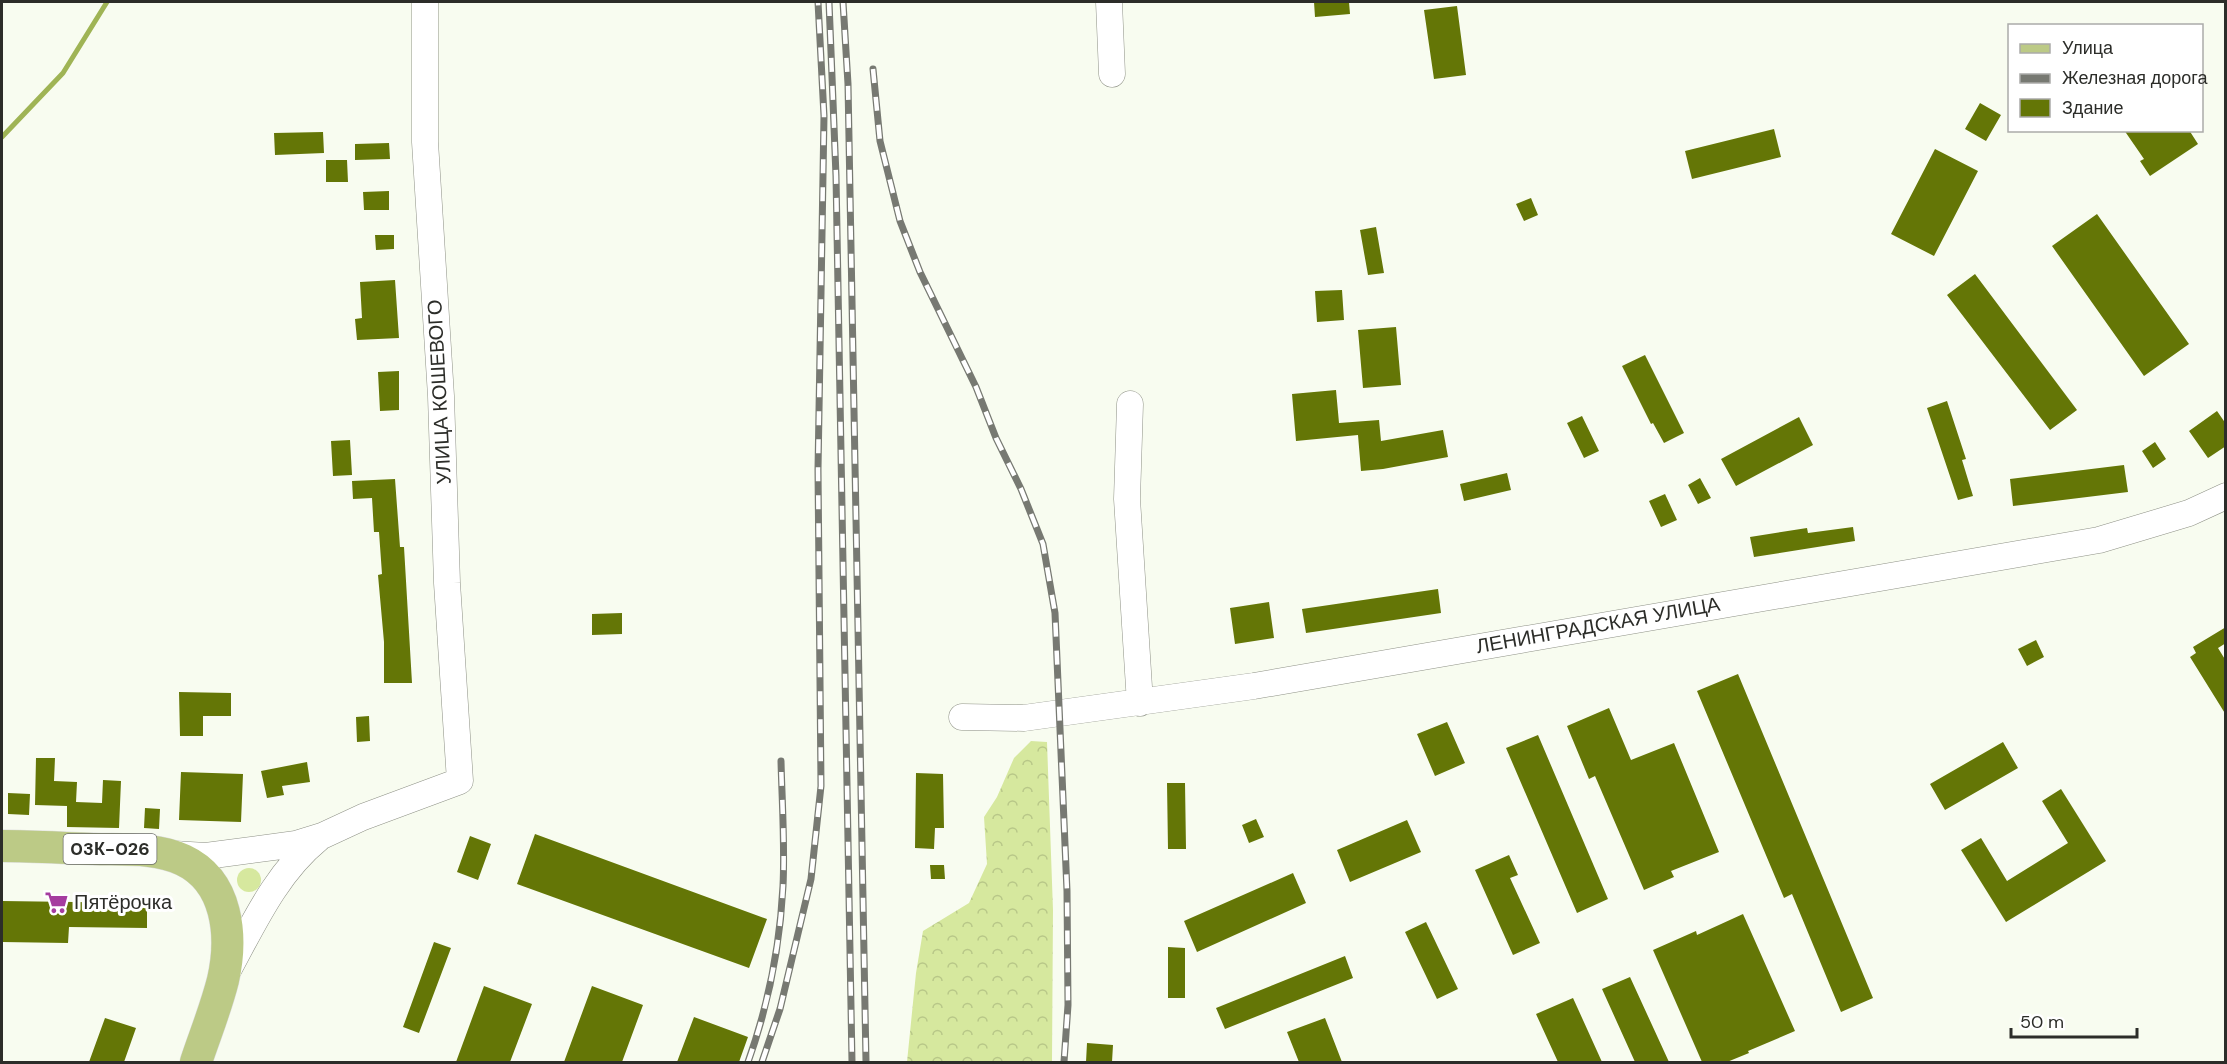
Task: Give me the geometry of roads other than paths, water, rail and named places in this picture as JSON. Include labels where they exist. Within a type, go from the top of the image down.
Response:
[{"type":"main road","name":"03К-026","points":[[2,846],[139,850],[163,854],[183,860],[200,870],[214,884],[220,898],[227,932],[223,979],[196,1062]]},
{"type":"street","name":"УЛИЦА КОШЕВОГО","points":[[322,836],[363,817],[460,781],[447,583],[441,396],[425,142],[425,2]]},
{"type":"street","points":[[1110,2],[1112,74]]},
{"type":"street","points":[[1130,404],[1127,499],[1140,703]]},
{"type":"street","name":"ЛЕНИНГРАДСКАЯ УЛИЦА","points":[[962,717],[1024,718],[1254,686],[2099,540],[2189,513],[2226,496]]},
{"type":"street","points":[[163,854],[215,855],[296,843],[322,836]]},
{"type":"street","points":[[223,979],[284,874],[304,851],[322,836]]},
{"type":"waterway","points":[[2,137],[63,73],[107,2]]},
{"type":"railway","points":[[762,1062],[780,1009],[811,879],[821,786],[818,470],[824,116],[818,2]]},
{"type":"railway","points":[[829,2],[836,176],[852,1062]]},
{"type":"railway","points":[[843,2],[848,84],[866,1062]]},
{"type":"railway","points":[[873,69],[880,141],[900,221],[920,272],[976,387],[1043,544],[1055,613],[1067,891],[1068,1005],[1064,1062]]},
{"type":"railway","points":[[748,1062],[767,998],[779,931],[784,871],[781,761]]},
{"type":"place","name":"Пятёрочка","points":[[56,902]]}]
